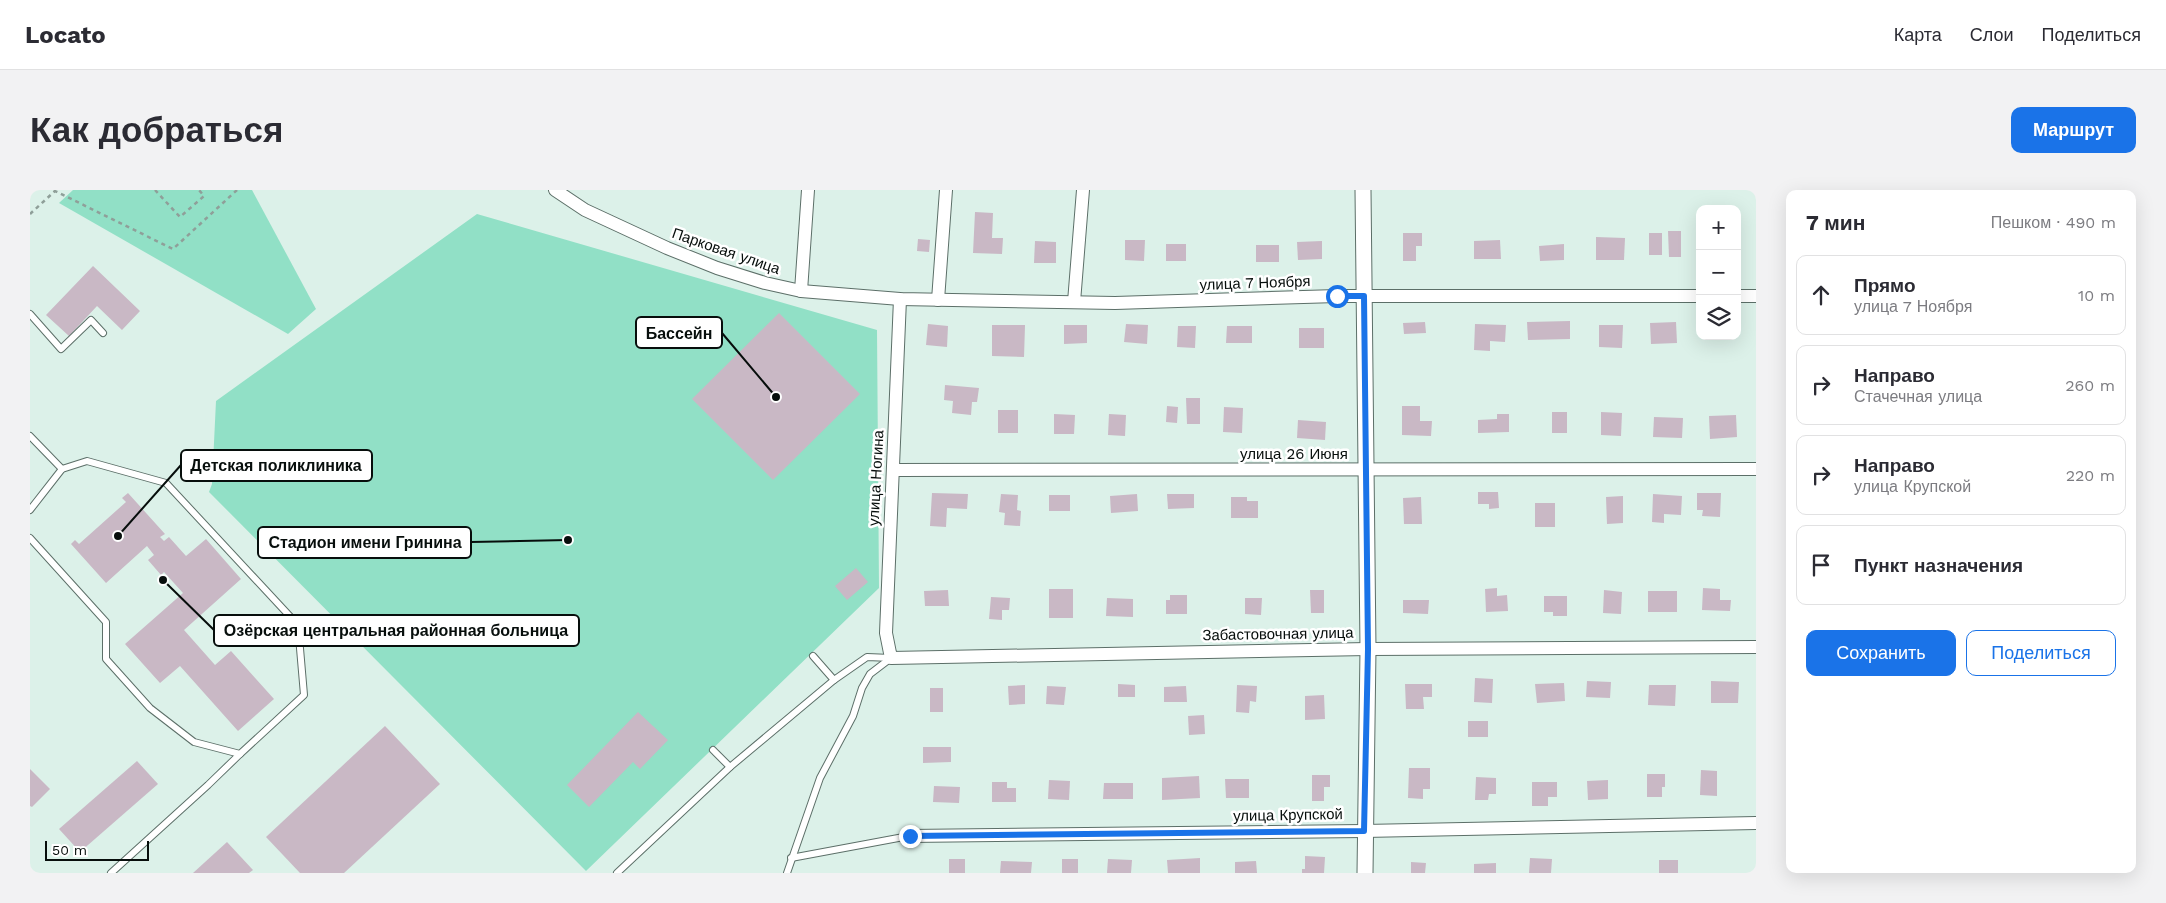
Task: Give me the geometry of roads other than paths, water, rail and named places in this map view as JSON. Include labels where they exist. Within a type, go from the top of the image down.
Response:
[{"type":"street","name":"Парковая улица","points":[[555,190],[585,210],[667,248],[755,280],[801,291],[900,299]]},
{"type":"street","points":[[801,291],[808,190]]},
{"type":"street","points":[[938,300],[946,190]]},
{"type":"street","points":[[1074,302],[1083,190]]},
{"type":"street","points":[[1363,190],[1368,649],[1364,831],[1365,873]]},
{"type":"street","name":"улица 7 Ноября","points":[[900,299],[1115,303],[1364,296],[1696,296]]},
{"type":"street","points":[[1741,296],[1756,296]]},
{"type":"street","name":"улица Ногина","points":[[891,658],[886,632],[900,299]]},
{"type":"street","name":"улица 26 Июня","points":[[893,470],[1756,469]]},
{"type":"street","name":"Забастовочная улица","points":[[891,658],[1368,649],[1756,647]]},
{"type":"street","name":"улица Крупской","points":[[910,836],[1364,831],[1756,823]]},
{"type":"lane","points":[[30,314],[61,350],[91,320],[103,333]]},
{"type":"lane","points":[[30,436],[62,469]]},
{"type":"lane","points":[[30,510],[62,469],[87,461],[166,482],[298,624],[304,695],[111,873]]},
{"type":"lane","points":[[30,538],[106,622],[106,659],[150,708],[194,742],[240,754]]},
{"type":"lane","points":[[813,656],[834,680]]},
{"type":"lane","points":[[617,873],[730,767],[834,680],[867,657],[891,658]]},
{"type":"lane","points":[[787,873],[820,778],[853,716],[862,688],[870,674],[891,658]]},
{"type":"lane","points":[[713,750],[730,767]]},
{"type":"lane","points":[[791,858],[910,836]]},
{"type":"place","name":"Бассейн","points":[[776,397]]},
{"type":"place","name":"Детская поликлиника","points":[[118,536]]},
{"type":"place","name":"Стадион имени Гринина","points":[[568,540]]},
{"type":"place","name":"Озёрская центральная районная больница","points":[[163,580]]}]
